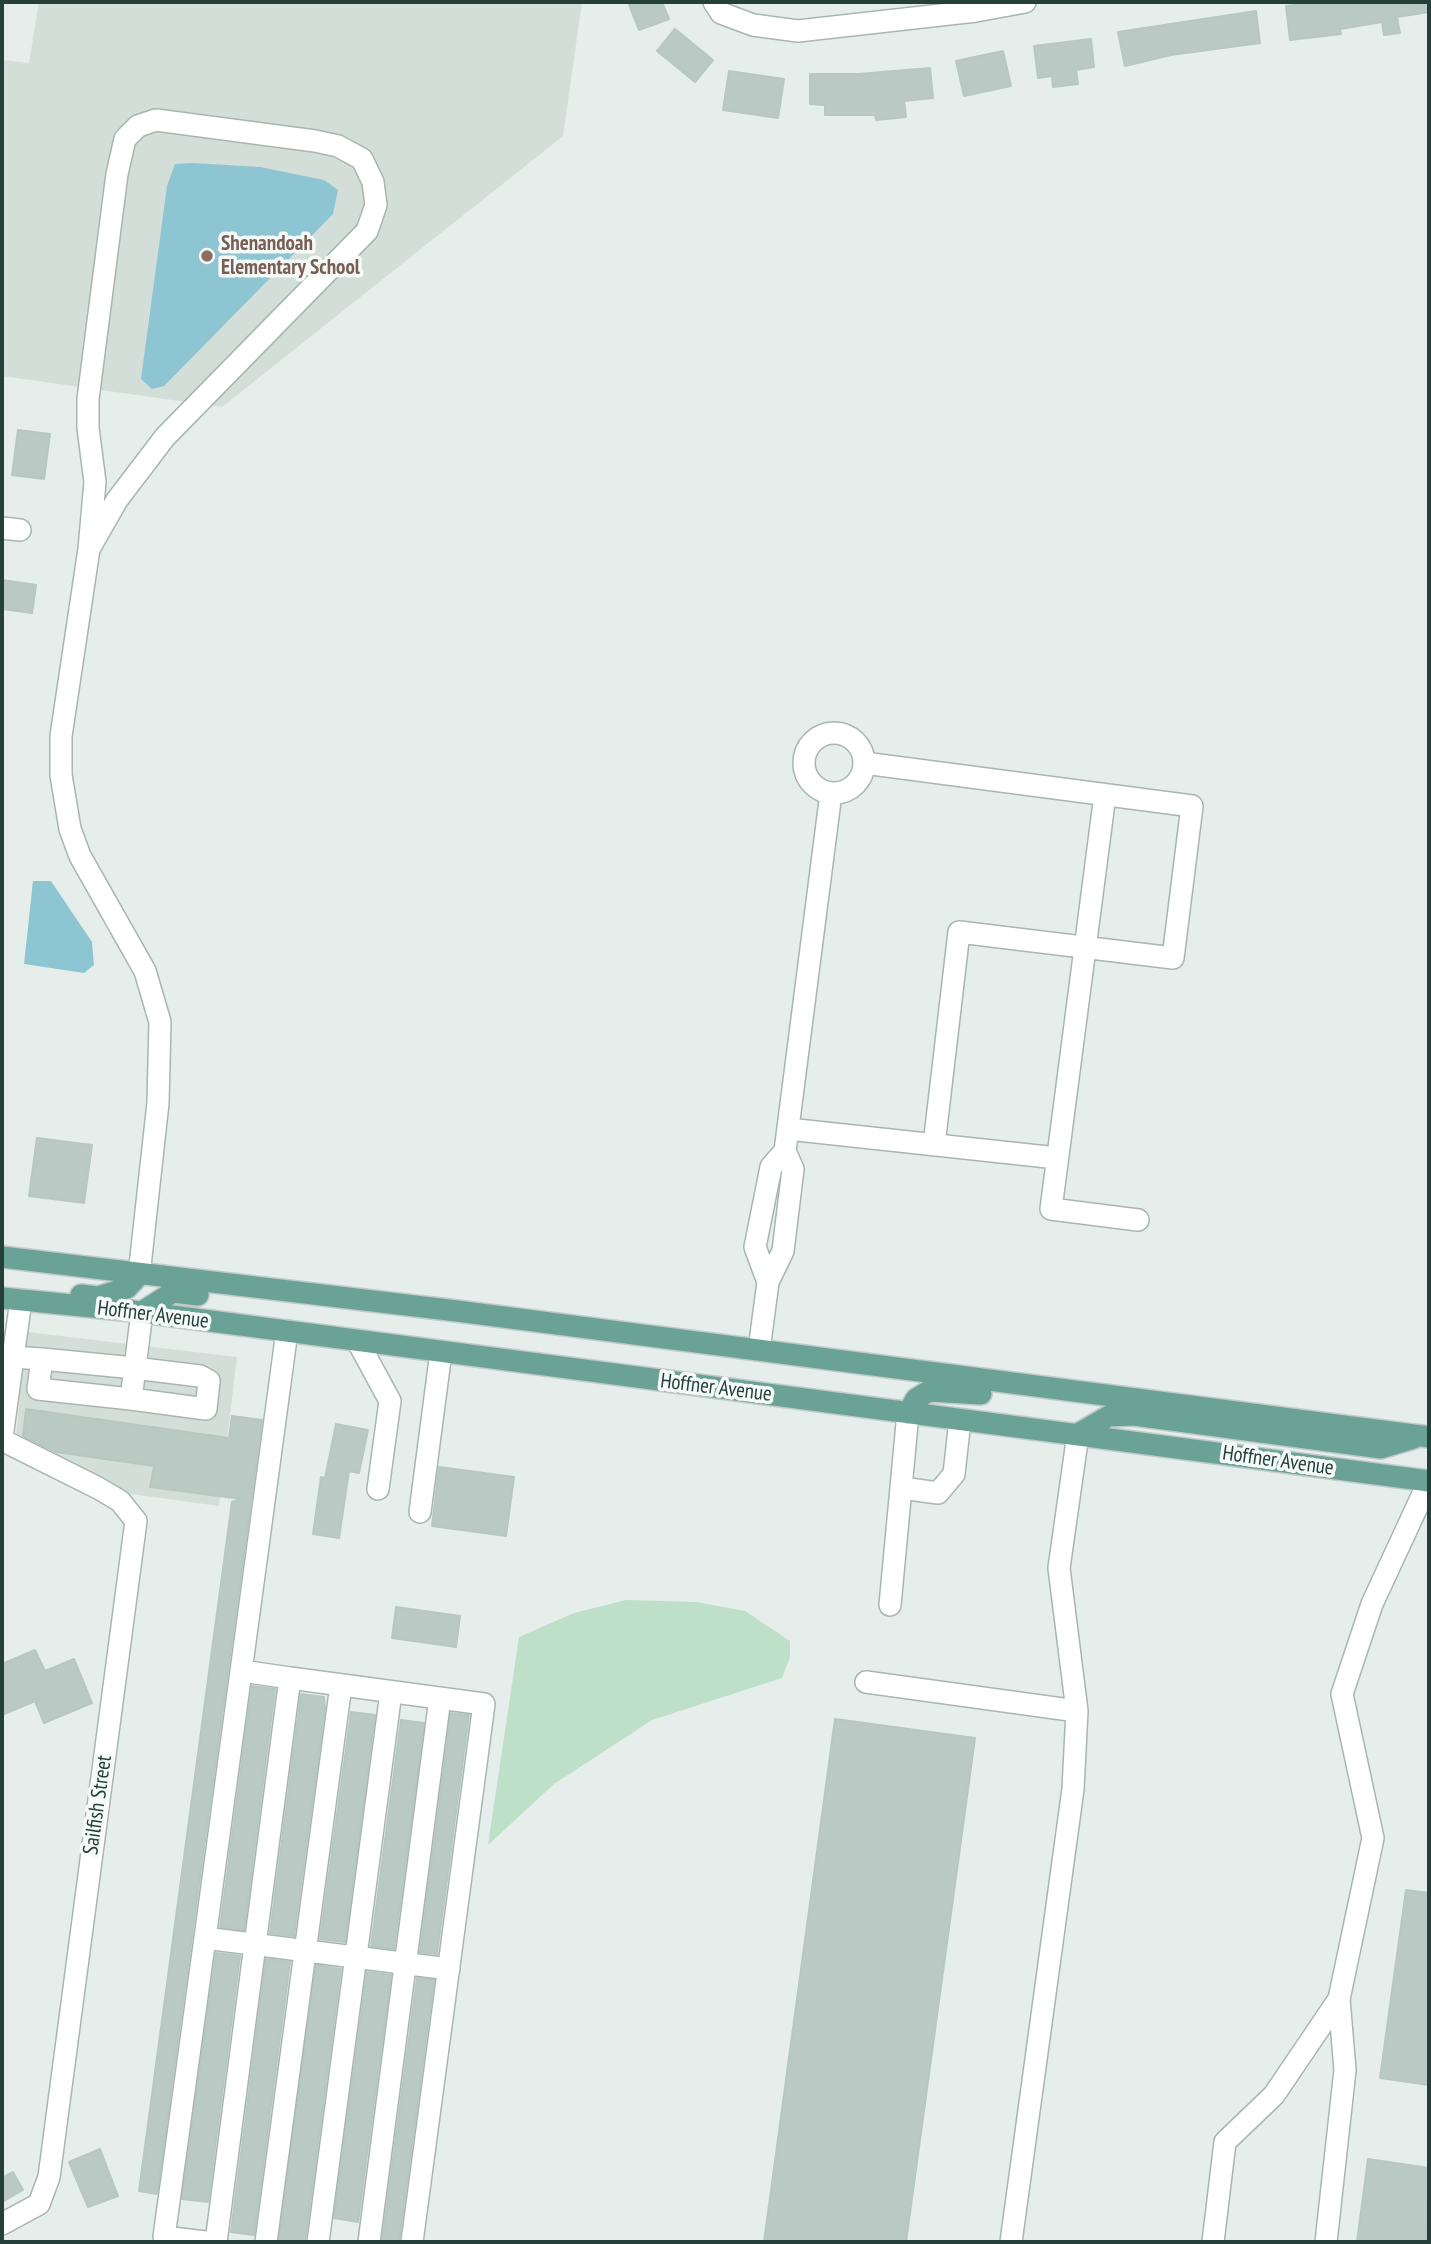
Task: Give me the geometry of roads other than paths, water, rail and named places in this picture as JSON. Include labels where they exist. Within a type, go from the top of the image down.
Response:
[{"type":"main road","name":"Hoffner Avenue","points":[[2,1257],[390,1303],[1426,1436]]},
{"type":"main road","points":[[11,1299],[48,1291],[98,1297],[127,1288],[139,1275]]},
{"type":"main road","points":[[142,1312],[173,1292],[348,1312],[390,1303]]},
{"type":"main road","name":"Hoffner Avenue","points":[[11,1299],[142,1312],[1429,1481]]},
{"type":"main road","points":[[908,1413],[916,1399],[929,1391],[954,1390],[1039,1401],[1070,1401],[1098,1394]]},
{"type":"main road","points":[[1078,1434],[1109,1416],[1134,1415],[1381,1448],[1426,1436]]},
{"type":"street","points":[[715,2],[721,13],[753,25],[798,31],[977,6],[1025,2]]},
{"type":"street","points":[[89,550],[117,500],[166,437],[367,231],[376,205],[373,182],[362,159],[338,146],[315,141],[156,120],[138,126],[125,139],[117,174],[102,270],[88,399],[88,428],[95,482],[89,550],[61,736],[61,775],[70,829],[80,856],[145,971],[160,1022],[158,1103],[139,1275]]},
{"type":"street","points":[[841,733],[858,744],[864,763],[862,773],[850,788],[831,793],[813,785],[807,777],[804,757],[813,740],[821,735],[841,733]]},
{"type":"street","points":[[864,763],[1192,806],[1173,958],[959,932],[934,1145]]},
{"type":"street","points":[[759,1350],[768,1282],[783,1251],[793,1170],[785,1151],[831,793]]},
{"type":"street","points":[[1105,795],[1051,1209],[1138,1220]]},
{"type":"street","points":[[788,1129],[1057,1158]]},
{"type":"street","points":[[2,1438],[13,1356],[11,1299]]},
{"type":"street","points":[[131,1399],[142,1312]]},
{"type":"street","points":[[205,2242],[164,2236],[287,1331]]},
{"type":"street","points":[[358,1342],[390,1401],[378,1489]]},
{"type":"street","points":[[420,1512],[442,1352]]},
{"type":"street","points":[[13,1356],[134,1368],[200,1376],[209,1381],[206,1409],[38,1389],[42,1359]]},
{"type":"street","points":[[890,1605],[908,1413]]},
{"type":"street","points":[[902,1488],[938,1493],[954,1474],[960,1420]]},
{"type":"street","points":[[1011,2242],[1073,1789],[1077,1711],[1059,1568],[1078,1434]]},
{"type":"street","name":"Sailfish Street","points":[[2,1438],[120,1501],[136,1521],[49,2177],[39,2204],[2,2224]]},
{"type":"street","points":[[1326,2242],[1345,2070],[1339,1999],[1373,1838],[1342,1694],[1372,1604],[1429,1481]]},
{"type":"street","points":[[242,1671],[484,1704],[412,2242]]},
{"type":"street","points":[[216,2242],[290,1678]]},
{"type":"street","points":[[866,1682],[1077,1711]]},
{"type":"street","points":[[266,2242],[341,1685]]},
{"type":"street","points":[[318,2242],[391,1692]]},
{"type":"street","points":[[369,2242],[440,1698]]},
{"type":"street","points":[[205,1938],[449,1969]]},
{"type":"street","points":[[1213,2242],[1225,2143],[1274,2095],[1339,1999]]},
{"type":"water","points":[[175,164],[260,167],[324,180],[338,190],[333,214],[164,386],[152,389],[141,379],[167,186]]},
{"type":"water","points":[[33,881],[51,881],[92,942],[94,965],[84,973],[24,964]]},
{"type":"place","name":"Shenandoah Elementary School","points":[[207,256]]}]
